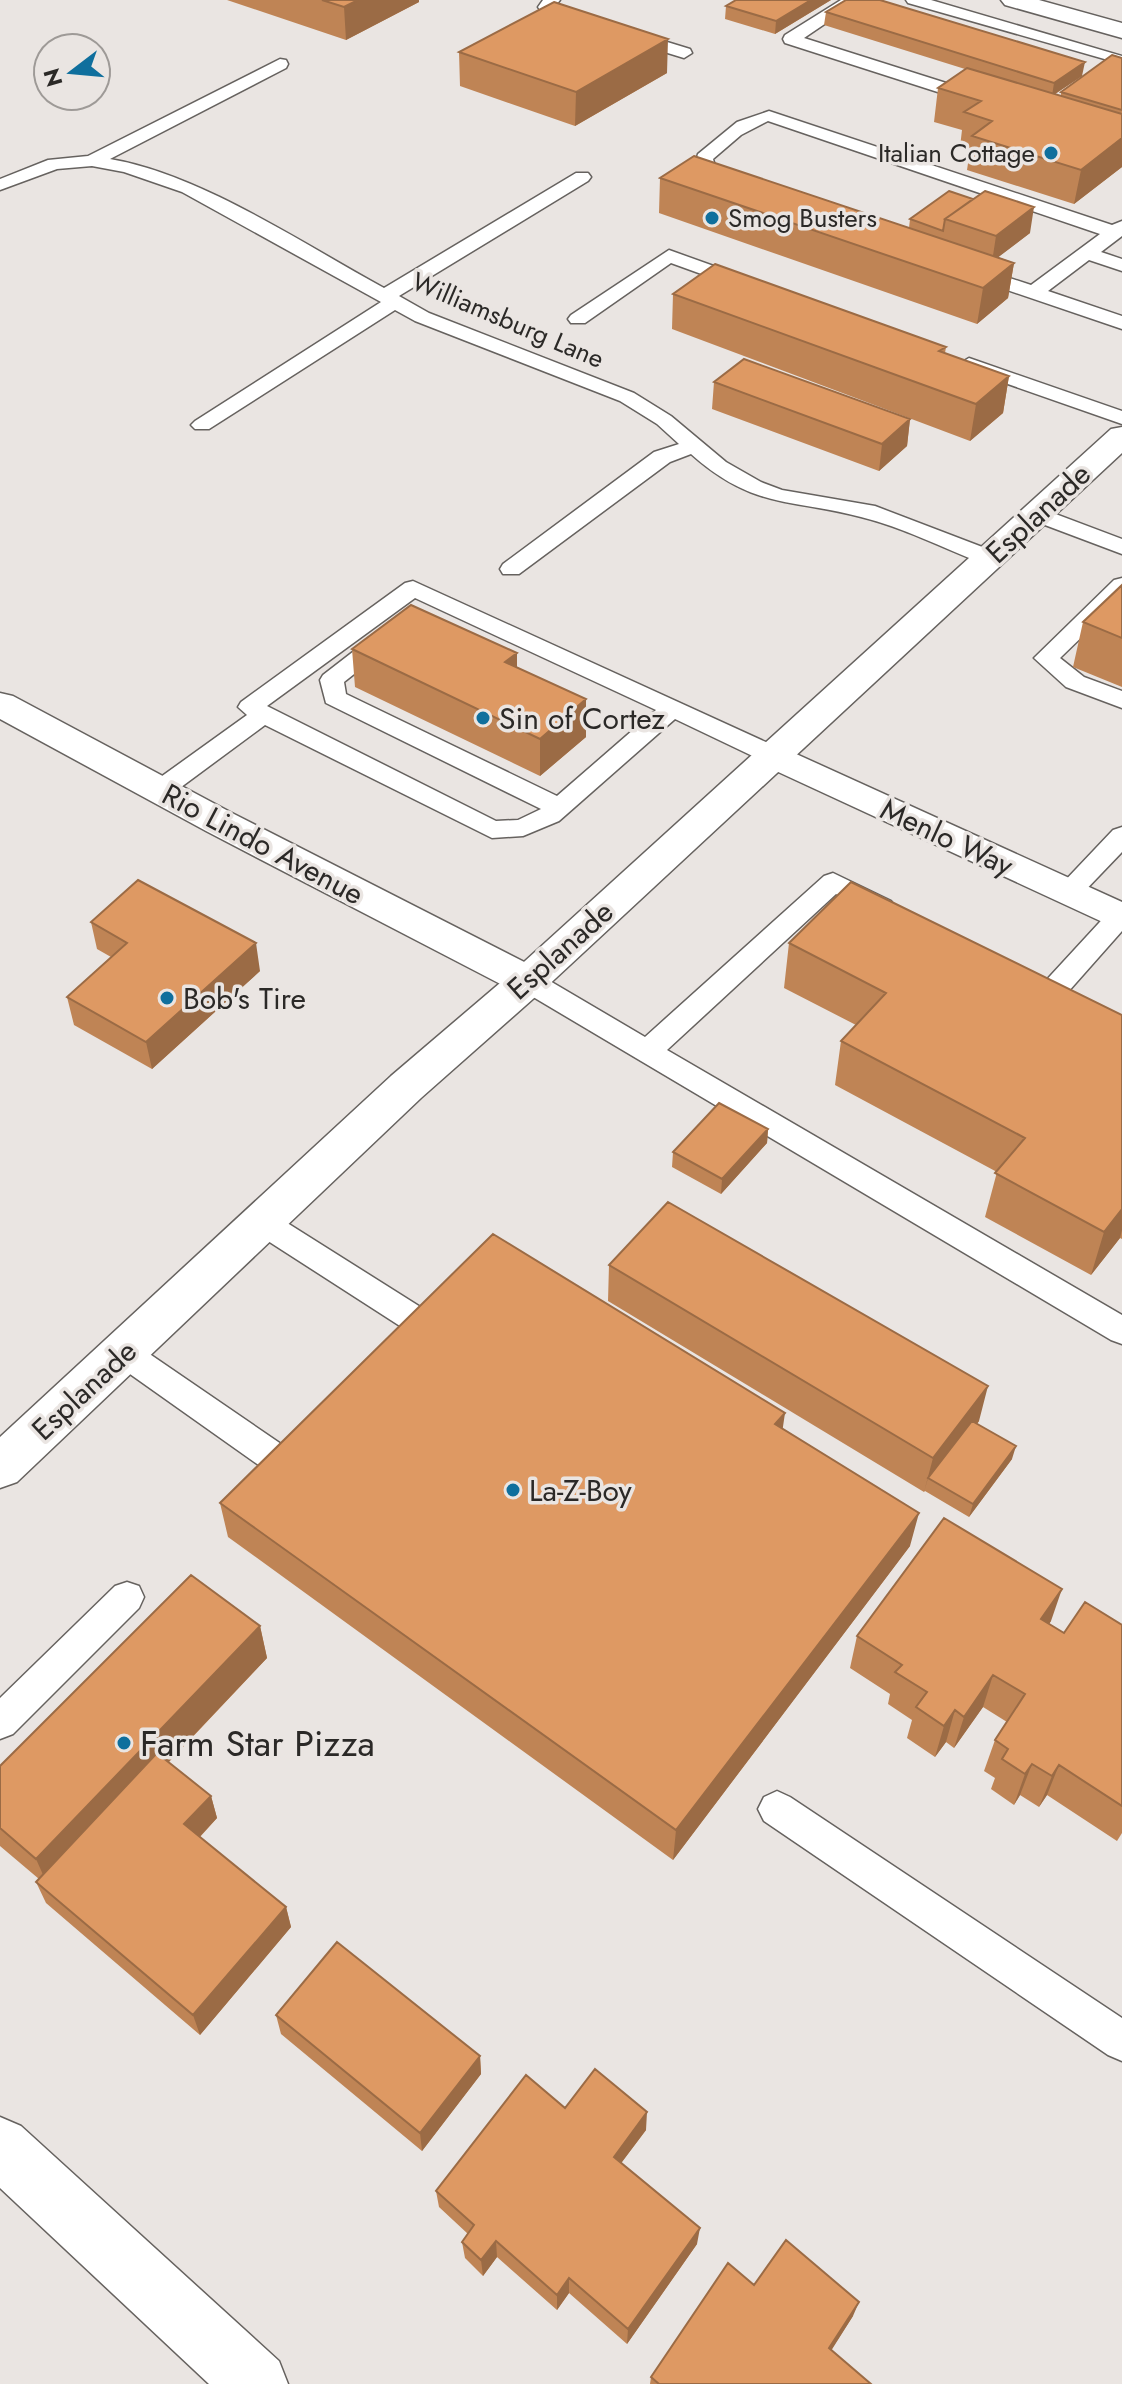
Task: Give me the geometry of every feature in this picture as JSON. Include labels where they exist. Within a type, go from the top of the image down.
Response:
[{"type":"main road","points":[[1013,0],[1122,31]]},
{"type":"main road","name":"Esplanade","points":[[0,1467],[406,1087],[528,981],[1120,436]]},
{"type":"main road","name":"Rio Lindo Avenue","points":[[0,704],[528,981]]},
{"type":"main road","name":"Menlo Way","points":[[772,755],[1121,918]]},
{"type":"main road","points":[[1,2151],[256,2384]]},
{"type":"lane","points":[[552,0],[546,7],[684,53]]},
{"type":"lane","points":[[852,0],[791,39],[1000,106]]},
{"type":"lane","points":[[914,0],[1116,63]]},
{"type":"lane","points":[[92,161],[280,64]]},
{"type":"lane","points":[[753,193],[713,177],[706,169],[704,158],[736,132],[761,116],[769,116],[1118,230]]},
{"type":"lane","name":"Williamsburg Lane","points":[[0,185],[54,164],[92,161],[128,167],[188,188],[451,330],[627,397],[664,420],[718,467],[753,487],[777,496],[867,511],[990,558]]},
{"type":"lane","points":[[202,425],[390,299],[582,177]]},
{"type":"lane","points":[[1033,293],[1118,230]]},
{"type":"lane","points":[[1086,253],[1122,265]]},
{"type":"lane","points":[[578,319],[669,256],[756,287]]},
{"type":"lane","points":[[958,266],[1122,323]]},
{"type":"lane","points":[[947,355],[1120,436]]},
{"type":"lane","points":[[511,569],[662,457],[694,446]]},
{"type":"lane","points":[[1037,514],[1122,547]]},
{"type":"lane","points":[[1122,585],[1046,658],[1075,682],[1122,700]]},
{"type":"lane","points":[[672,709],[559,807],[523,828],[492,830],[250,707],[413,588],[772,755]]},
{"type":"lane","points":[[437,600],[332,680],[335,698],[559,807]]},
{"type":"lane","points":[[160,790],[264,714]]},
{"type":"lane","points":[[1068,893],[1122,836]]},
{"type":"lane","points":[[648,1051],[833,882],[901,917]]},
{"type":"lane","points":[[1023,980],[1062,1000],[1121,918]]},
{"type":"lane","points":[[528,981],[1122,1331]]},
{"type":"lane","points":[[262,1222],[411,1317]]},
{"type":"lane","points":[[124,1353],[272,1456]]},
{"type":"lane","points":[[0,1722],[127,1597]]},
{"type":"lane","points":[[777,1809],[1122,2041]]},
{"type":"building","points":[[322,0],[358,0],[344,7]]},
{"type":"building","points":[[736,0],[811,0],[776,21],[726,6]]},
{"type":"building","points":[[846,0],[880,0],[1085,62],[1054,83],[826,12]]},
{"type":"building","points":[[554,2],[668,39],[576,92],[459,52]]},
{"type":"building","points":[[1112,55],[1122,58],[1122,110],[1061,92]]},
{"type":"building","points":[[967,68],[1122,114],[1122,138],[1081,170],[972,136],[992,121],[964,112],[981,101],[938,88]]},
{"type":"building","points":[[694,156],[1014,263],[983,288],[660,178]]},
{"type":"building","points":[[949,191],[973,199],[945,219],[943,231],[910,219]]},
{"type":"building","points":[[985,191],[1034,207],[996,236],[945,219]]},
{"type":"building","points":[[715,264],[946,347],[939,351],[1009,376],[976,404],[673,294]]},
{"type":"building","points":[[744,359],[910,419],[882,444],[714,382]]},
{"type":"building","points":[[1122,585],[1122,638],[1083,622]]},
{"type":"building","points":[[411,605],[517,653],[505,662],[586,699],[540,739],[352,649]]},
{"type":"building","name":"Bob's Tire","points":[[138,880],[256,943],[146,1042],[67,997],[127,943],[91,922]]},
{"type":"building","points":[[851,882],[1122,1015],[1122,1209],[1104,1232],[995,1173],[1025,1138],[841,1041],[886,993],[789,943]]},
{"type":"building","points":[[719,1103],[768,1129],[722,1179],[673,1152]]},
{"type":"building","points":[[668,1202],[988,1386],[933,1458],[609,1265]]},
{"type":"building","points":[[493,1234],[785,1413],[775,1424],[919,1513],[676,1830],[220,1503]]},
{"type":"building","points":[[972,1421],[1016,1446],[973,1504],[928,1478]]},
{"type":"building","points":[[944,1518],[1062,1589],[1041,1619],[1064,1633],[1085,1602],[1122,1625],[1122,1806],[1059,1765],[1052,1776],[1032,1764],[1025,1774],[1002,1759],[1008,1749],[995,1740],[1025,1694],[993,1675],[964,1717],[955,1710],[944,1726],[916,1707],[927,1692],[895,1672],[902,1665],[857,1636]]},
{"type":"building","points":[[191,1575],[260,1626],[36,1859],[0,1828],[0,1766]]},
{"type":"building","points":[[157,1753],[211,1796],[184,1824],[286,1907],[193,2015],[36,1882]]},
{"type":"building","points":[[337,1942],[480,2056],[420,2133],[276,2015]]},
{"type":"building","points":[[595,2069],[647,2112],[614,2157],[700,2228],[628,2329],[569,2278],[557,2295],[496,2241],[481,2260],[462,2242],[474,2225],[436,2191],[526,2075],[565,2108]]},
{"type":"building","points":[[786,2240],[859,2302],[829,2348],[871,2384],[659,2384],[651,2377],[728,2263],[754,2285]]},
{"type":"place","name":"Italian Cottage","points":[[1051,153]]},
{"type":"place","name":"Smog Busters","points":[[712,218]]},
{"type":"place","name":"Sin of Cortez","points":[[483,718]]},
{"type":"place","name":"Bob's Tire","points":[[167,998]]},
{"type":"place","name":"La-Z-Boy","points":[[513,1490]]},
{"type":"place","name":"Farm Star Pizza","points":[[124,1743]]}]
